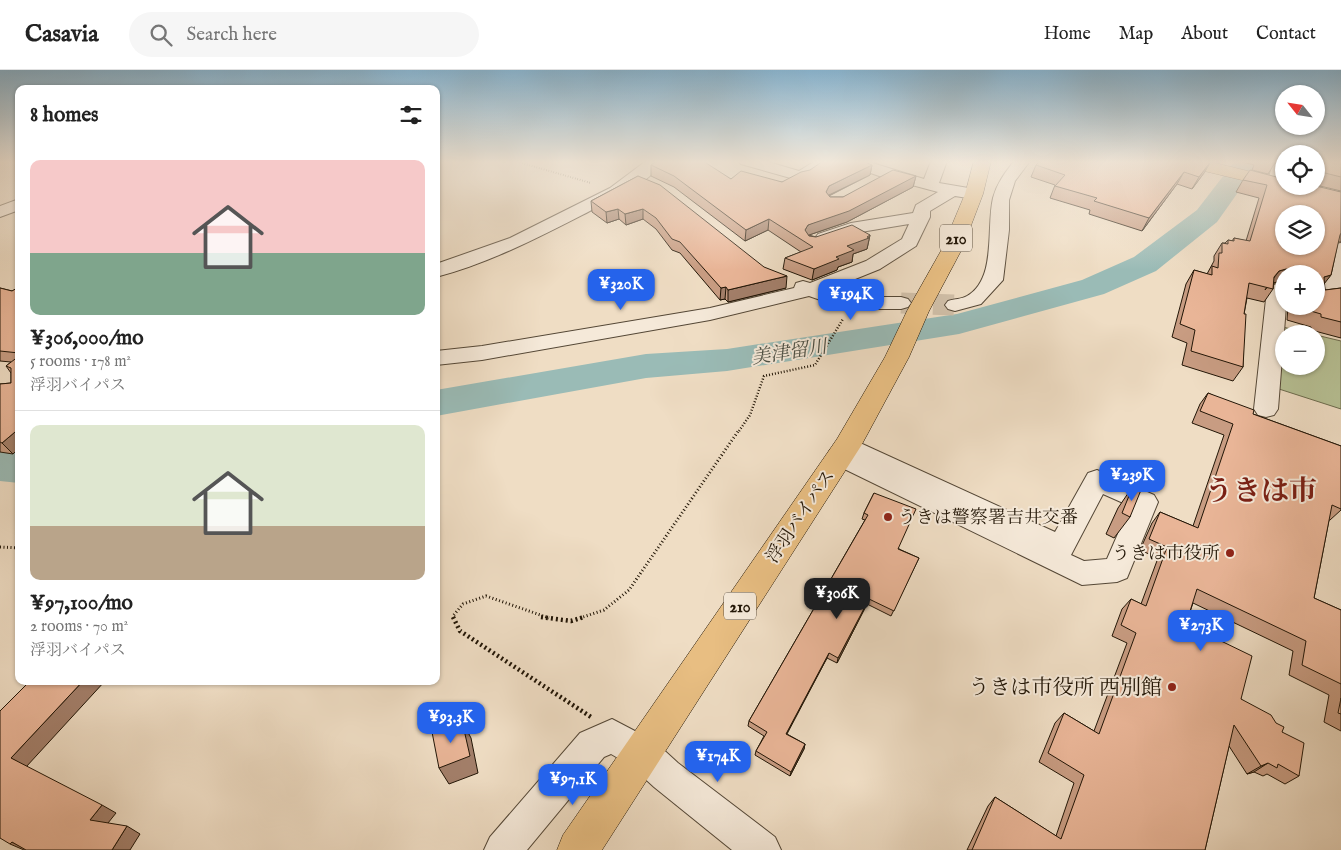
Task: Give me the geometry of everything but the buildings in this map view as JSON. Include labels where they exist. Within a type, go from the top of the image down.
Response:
[{"type":"main road","name":"浮羽バイパス","points":[[578,850],[843,451],[897,357],[909,307],[952,249],[973,197]]},
{"type":"street","points":[[440,269],[516,242],[602,197]]},
{"type":"street","points":[[440,358],[482,353],[710,314],[810,290],[873,265],[910,242],[921,217],[922,209],[941,197]]},
{"type":"street","points":[[955,305],[974,300],[993,280],[1000,230],[1002,197]]},
{"type":"street","points":[[0,212],[15,206]]},
{"type":"street","points":[[814,241],[850,228],[921,217]]},
{"type":"street","points":[[1325,295],[1331,295],[1341,248]]},
{"type":"street","points":[[787,280],[846,303],[909,307]]},
{"type":"street","points":[[1266,409],[1275,312]]},
{"type":"street","points":[[843,451],[1061,547],[1097,480],[1145,502],[1117,570],[1082,573],[843,451]]},
{"type":"street","points":[[503,850],[592,745],[612,736],[642,753],[666,775],[762,850]]},
{"type":"path","points":[[612,736],[600,723],[460,631],[453,616],[463,604],[486,596],[542,617],[571,621],[604,610],[629,590],[750,416],[764,376],[815,365],[845,315]]},
{"type":"path","points":[[0,547],[15,548]]},
{"type":"green space","points":[[1325,337],[1341,341],[1341,409],[1279,389],[1280,375],[1325,375]]},
{"type":"waterway","name":"美津留川","points":[[440,402],[646,366],[727,360],[959,324],[1093,287],[1145,264],[1207,216],[1221,197]]},
{"type":"waterway","name":"美津留川","points":[[0,466],[15,468]]},
{"type":"tunnel","points":[[901,303],[955,305]]},
{"type":"place","name":"うきは警察署吉井交番","points":[[888,517]]},
{"type":"place","name":"うきは市役所","points":[[1230,553]]},
{"type":"place","name":"うきは市役所 西別館","points":[[1172,687]]},
{"type":"district","name":"うきは市","points":[[1261,490]]}]
